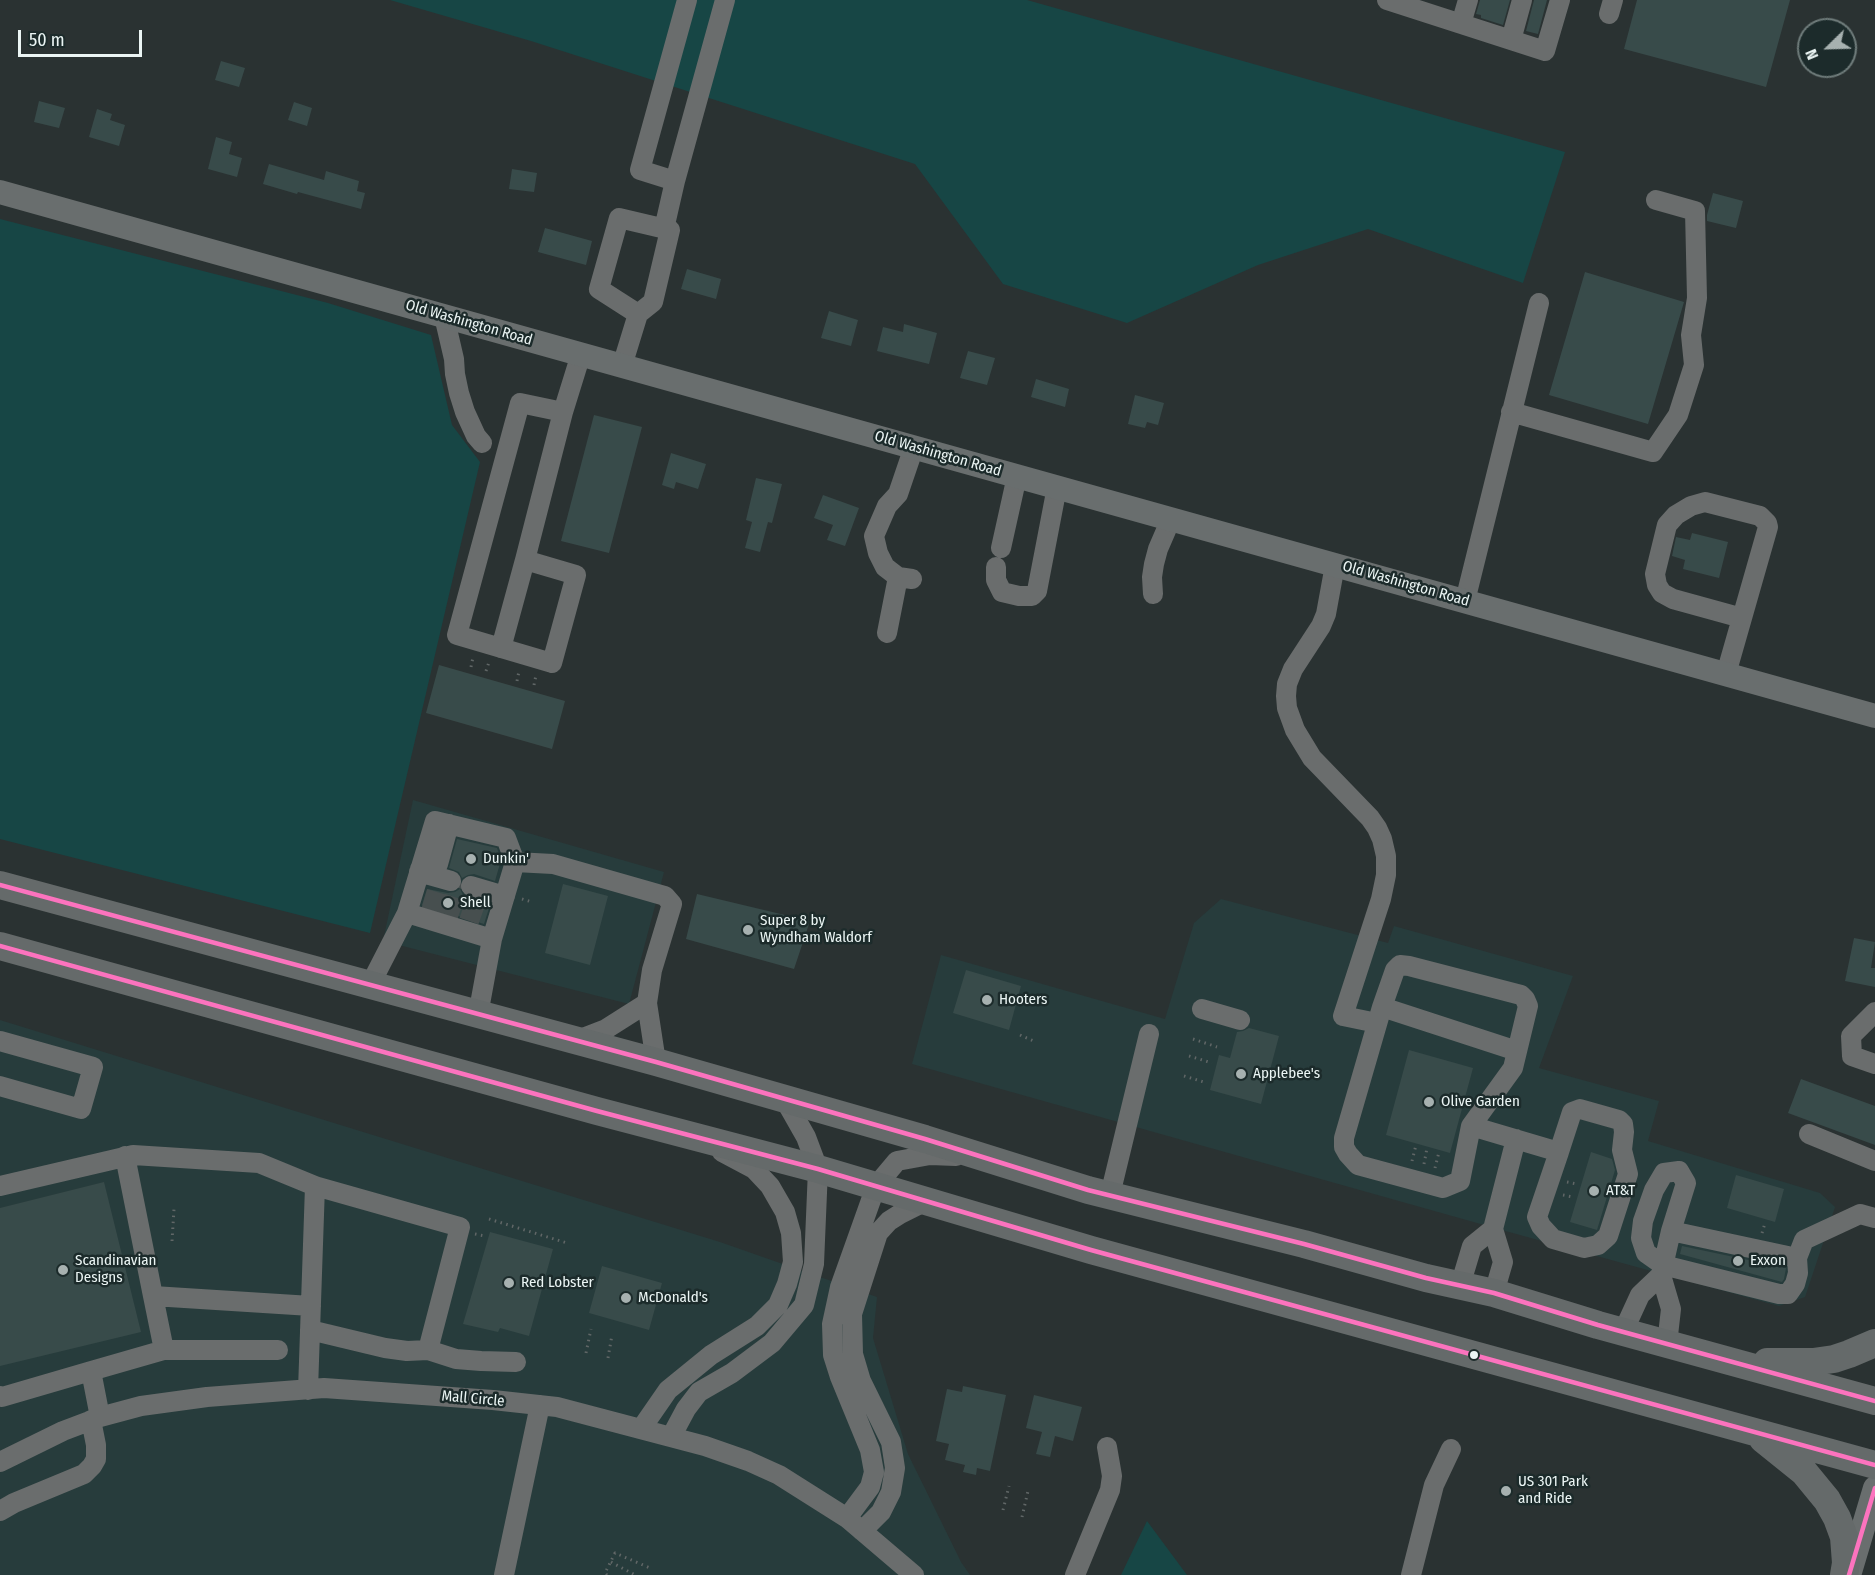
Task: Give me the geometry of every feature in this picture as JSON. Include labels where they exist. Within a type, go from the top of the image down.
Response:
[{"type":"highway","points":[[0,885],[656,1062],[1110,1195],[1494,1293],[1623,1332],[1875,1401]]},
{"type":"highway","points":[[0,946],[818,1169],[1114,1256],[1875,1465]]},
{"type":"highway","points":[[1742,1365],[1833,1359],[1875,1343]]},
{"type":"highway","points":[[1754,1432],[1803,1472],[1827,1500],[1844,1537],[1846,1575]]},
{"type":"main road","name":"Old Washington Road","points":[[0,192],[1875,716]]},
{"type":"main road","points":[[1846,1575],[1875,1488]]},
{"type":"street","points":[[675,181],[640,170],[687,0]]},
{"type":"street","points":[[664,229],[725,0]]},
{"type":"street","points":[[1387,0],[1413,4],[1461,24],[1545,51],[1560,0]]},
{"type":"street","points":[[1461,24],[1468,0]]},
{"type":"street","points":[[1511,40],[1522,0]]},
{"type":"street","points":[[1511,412],[1653,452],[1678,415],[1694,365],[1691,335],[1697,298],[1695,211],[1656,200]]},
{"type":"street","points":[[622,366],[646,308],[670,230],[619,218],[599,290],[646,308]]},
{"type":"street","points":[[1465,601],[1539,303]]},
{"type":"street","points":[[444,316],[459,393],[476,436],[482,443]]},
{"type":"street","points":[[501,648],[563,412],[581,354]]},
{"type":"street","points":[[525,560],[576,575],[552,663],[457,635],[520,403],[563,412]]},
{"type":"street","points":[[886,633],[905,578],[885,567],[878,553],[874,536],[887,506],[898,494],[914,447]]},
{"type":"street","points":[[1017,476],[996,580],[1002,592],[1032,596],[1037,591],[1057,487]]},
{"type":"street","points":[[1726,674],[1742,618],[1768,527],[1760,516],[1705,502],[1691,506],[1667,525],[1655,574],[1658,585],[1662,593],[1672,599],[1742,618]]},
{"type":"street","points":[[1153,594],[1154,564],[1171,519]]},
{"type":"street","points":[[1335,565],[1326,614],[1287,684],[1287,708],[1295,730],[1312,758],[1377,828],[1386,856],[1386,875],[1381,899],[1343,1016],[1379,1015],[1517,1051]]},
{"type":"street","points":[[370,985],[407,913],[435,821],[506,838],[515,862],[492,939],[478,1015]]},
{"type":"street","points":[[515,862],[553,864],[670,899],[672,904],[652,970],[647,1003],[656,1062]]},
{"type":"street","points":[[419,870],[451,881]]},
{"type":"street","points":[[476,892],[505,896]]},
{"type":"street","points":[[407,913],[467,926],[492,939]]},
{"type":"street","points":[[1400,965],[1521,995],[1525,999],[1528,1006],[1513,1068],[1471,1126],[1460,1181],[1443,1188],[1358,1165],[1344,1147],[1344,1138],[1379,1015],[1395,970],[1400,965]]},
{"type":"street","points":[[574,1041],[606,1029],[647,1003]]},
{"type":"street","points":[[1202,1009],[1240,1020]]},
{"type":"street","points":[[1875,1012],[1851,1036],[1852,1056],[1875,1064]]},
{"type":"street","points":[[1110,1195],[1149,1034]]},
{"type":"street","points":[[0,1041],[93,1067],[81,1109],[0,1086]]},
{"type":"street","points":[[0,1104],[25,1093]]},
{"type":"street","points":[[671,1437],[686,1409],[699,1392],[732,1373],[772,1343],[804,1305],[814,1264],[818,1169],[806,1137],[785,1100]]},
{"type":"street","points":[[1580,1109],[1619,1120],[1623,1124],[1622,1150],[1628,1174],[1608,1236],[1603,1243],[1584,1248],[1553,1239],[1541,1226],[1537,1217],[1559,1152],[1572,1112],[1580,1109]]},
{"type":"street","points":[[1471,1126],[1559,1152]]},
{"type":"street","points":[[1809,1134],[1875,1161]]},
{"type":"street","points":[[641,1429],[668,1390],[711,1354],[757,1326],[778,1305],[793,1262],[791,1233],[785,1212],[770,1186],[753,1169],[696,1137]]},
{"type":"street","points":[[1494,1293],[1503,1262],[1494,1228],[1516,1139]]},
{"type":"street","points":[[0,1186],[133,1155],[259,1163],[315,1186],[460,1227],[428,1350]]},
{"type":"street","points":[[847,1518],[870,1487],[874,1472],[870,1450],[835,1364],[831,1338],[832,1324],[840,1287],[876,1186],[897,1161],[930,1155],[984,1157]]},
{"type":"street","points":[[124,1156],[164,1350]]},
{"type":"street","points":[[1666,1344],[1671,1309],[1662,1270],[1686,1183],[1679,1171],[1664,1173],[1654,1190],[1643,1221],[1641,1238],[1646,1253],[1662,1270],[1788,1294],[1795,1284],[1798,1273],[1797,1258],[1804,1240],[1860,1215],[1875,1218]]},
{"type":"street","points":[[308,1390],[315,1186]]},
{"type":"street","points":[[862,1531],[880,1512],[891,1492],[895,1468],[891,1442],[861,1381],[853,1354],[852,1314],[878,1233],[889,1221],[926,1201]]},
{"type":"street","points":[[1460,1286],[1472,1246],[1494,1228]]},
{"type":"street","points":[[1671,1231],[1797,1258]]},
{"type":"street","points":[[1623,1332],[1640,1294],[1662,1270]]},
{"type":"street","points":[[153,1296],[311,1306]]},
{"type":"street","points":[[310,1330],[385,1348],[407,1351],[428,1350],[456,1359],[516,1362]]},
{"type":"street","points":[[0,1396],[164,1350],[278,1350]]},
{"type":"street","points":[[0,1511],[84,1474],[96,1459],[91,1371]]},
{"type":"street","name":"Mall Circle","points":[[0,1462],[95,1418],[141,1406],[207,1397],[324,1388],[540,1405],[556,1407],[705,1446],[779,1475],[847,1518],[914,1575]]},
{"type":"street","points":[[504,1575],[540,1405]]},
{"type":"street","points":[[1075,1575],[1110,1490],[1112,1476],[1107,1447]]},
{"type":"street","points":[[1411,1575],[1434,1485],[1451,1449]]},
{"type":"path","points":[[1030,999],[1047,1005]]},
{"type":"path","points":[[1020,1035],[1036,1042]]},
{"type":"path","points":[[1193,1039],[1217,1047]]},
{"type":"path","points":[[1189,1056],[1212,1063]]},
{"type":"path","points":[[1184,1076],[1207,1083]]},
{"type":"path","points":[[172,1241],[174,1209]]},
{"type":"path","points":[[489,1219],[567,1243]]},
{"type":"path","points":[[586,1353],[591,1329]]},
{"type":"path","points":[[608,1358],[612,1335]]},
{"type":"path","points":[[1003,1510],[1009,1486]]},
{"type":"path","points":[[1022,1517],[1028,1491]]},
{"type":"path","points":[[607,1575],[605,1573],[615,1553],[650,1568]]},
{"type":"path","points":[[610,1562],[635,1575]]},
{"type":"shaded area","points":[[390,0],[1027,0],[1565,152],[1523,283],[1368,229],[1258,265],[1127,323],[1003,284],[915,164],[531,41]]},
{"type":"shaded area","points":[[0,219],[328,303],[431,335],[452,425],[480,462],[370,933],[0,839]]},
{"type":"shaded area","points":[[413,800],[664,872],[629,1004],[383,941]]},
{"type":"shaded area","points":[[1221,899],[1388,943],[1394,926],[1573,976],[1539,1068],[1659,1101],[1648,1141],[1820,1193],[1835,1207],[1805,1297],[1779,1306],[912,1064],[941,955],[1165,1019],[1194,923]]},
{"type":"shaded area","points":[[0,1020],[720,1242],[877,1297],[873,1338],[908,1454],[961,1562],[970,1575],[0,1575]]},
{"type":"shaded area","points":[[1147,1521],[1187,1575],[1121,1575]]},
{"type":"building","points":[[1480,0],[1510,0],[1503,25],[1481,18],[1481,15],[1476,14]]},
{"type":"building","points":[[1534,0],[1547,0],[1538,34],[1526,31]]},
{"type":"building","points":[[1637,0],[1790,0],[1766,87],[1624,49]]},
{"type":"building","points":[[221,61],[245,68],[239,87],[215,80]]},
{"type":"building","points":[[39,101],[65,108],[59,128],[34,122]]},
{"type":"building","points":[[294,102],[312,108],[307,126],[288,120]]},
{"type":"building","points":[[97,109],[112,114],[110,120],[125,125],[119,146],[89,137]]},
{"type":"building","points":[[216,137],[232,142],[229,154],[242,158],[237,177],[208,169]]},
{"type":"building","points":[[269,164],[324,180],[326,171],[359,181],[357,191],[365,193],[361,209],[263,184]]},
{"type":"building","points":[[512,169],[537,173],[534,192],[509,189]]},
{"type":"building","points":[[1713,193],[1743,201],[1736,228],[1707,221]]},
{"type":"building","points":[[545,228],[592,241],[586,265],[538,252]]},
{"type":"building","points":[[687,269],[721,279],[716,299],[681,289]]},
{"type":"building","points":[[1585,272],[1684,302],[1648,424],[1549,395]]},
{"type":"building","points":[[829,311],[858,320],[851,346],[821,338]]},
{"type":"building","points":[[904,324],[937,333],[929,364],[877,351],[883,327],[903,332]]},
{"type":"building","points":[[968,351],[995,358],[987,385],[960,378]]},
{"type":"building","points":[[1036,379],[1069,389],[1065,407],[1031,397]]},
{"type":"building","points":[[1135,395],[1164,403],[1158,425],[1147,422],[1145,428],[1128,424]]},
{"type":"building","points":[[594,415],[642,427],[609,553],[561,541]]},
{"type":"building","points":[[671,453],[706,464],[698,489],[676,482],[674,489],[662,485]]},
{"type":"building","points":[[756,478],[782,484],[772,523],[768,522],[760,552],[745,548],[752,522],[746,520]]},
{"type":"building","points":[[823,495],[859,508],[845,546],[827,540],[833,525],[814,518]]},
{"type":"building","points":[[1692,533],[1728,542],[1719,578],[1683,569],[1685,560],[1672,556],[1676,537],[1690,540]]},
{"type":"building","points":[[439,665],[565,701],[552,749],[426,713]]},
{"type":"building","points":[[457,839],[497,848],[501,860],[495,881],[474,874],[462,878],[459,872],[449,868]]},
{"type":"building","points":[[563,884],[608,896],[590,965],[545,953]]},
{"type":"building","name":"Shell","points":[[427,889],[448,893],[460,889],[463,895],[489,904],[484,924],[422,905]]},
{"type":"building","name":"Super 8 by Wyndham Waldorf","points":[[697,894],[810,921],[794,969],[686,939]]},
{"type":"building","points":[[1854,938],[1875,942],[1871,968],[1875,968],[1875,987],[1845,981]]},
{"type":"building","name":"Hooters","points":[[966,970],[1021,986],[1009,1030],[953,1013]]},
{"type":"building","name":"Applebee's","points":[[1249,1028],[1279,1036],[1261,1104],[1210,1090],[1219,1055],[1230,1058],[1237,1032]]},
{"type":"building","name":"Olive Garden","points":[[1409,1050],[1473,1068],[1450,1153],[1386,1135]]},
{"type":"building","points":[[1801,1079],[1875,1106],[1875,1145],[1788,1113]]},
{"type":"building","name":"AT&T","points":[[1591,1152],[1612,1159],[1615,1170],[1597,1230],[1570,1222]]},
{"type":"building","points":[[1736,1175],[1784,1189],[1775,1222],[1727,1208]]},
{"type":"building","name":"Scandinavian Designs","points":[[104,1182],[141,1332],[0,1366],[0,1208]]},
{"type":"building","name":"Red Lobster","points":[[490,1232],[553,1249],[529,1336],[500,1328],[498,1332],[463,1324]]},
{"type":"building","points":[[1682,1246],[1786,1268],[1784,1279],[1782,1282],[1680,1254]]},
{"type":"building","name":"McDonald's","points":[[602,1266],[662,1283],[649,1330],[589,1313]]},
{"type":"building","points":[[963,1386],[1006,1395],[990,1471],[977,1468],[976,1475],[963,1472],[965,1465],[945,1460],[949,1444],[936,1441],[947,1389],[962,1392]]},
{"type":"building","points":[[1034,1395],[1082,1407],[1073,1441],[1055,1436],[1050,1457],[1036,1454],[1042,1432],[1026,1428]]},
{"type":"tunnel","points":[[448,916],[459,883]]},
{"type":"tunnel","points":[[431,911],[437,891]]},
{"type":"tunnel","points":[[469,921],[476,901]]},
{"type":"transit line","points":[[0,885],[656,1062],[925,1139],[1088,1190],[1304,1244],[1426,1278],[1494,1293],[1598,1325],[1875,1401]]},
{"type":"transit line","points":[[0,946],[597,1111],[818,1169],[1091,1250],[1875,1465]]},
{"type":"transit line","points":[[1849,1575],[1875,1488]]},
{"type":"place","name":"Dunkin'","points":[[471,859]]},
{"type":"place","name":"Shell","points":[[448,903]]},
{"type":"place","name":"Super 8 by Wyndham Waldorf","points":[[748,930]]},
{"type":"place","name":"Hooters","points":[[987,1000]]},
{"type":"place","name":"Applebee's","points":[[1241,1074]]},
{"type":"place","name":"Olive Garden","points":[[1429,1102]]},
{"type":"place","name":"AT&T","points":[[1594,1191]]},
{"type":"place","name":"Exxon","points":[[1738,1261]]},
{"type":"place","name":"Scandinavian Designs","points":[[63,1270]]},
{"type":"place","name":"Red Lobster","points":[[509,1283]]},
{"type":"place","name":"McDonald's","points":[[626,1298]]},
{"type":"place","name":"US 301 Park and Ride","points":[[1506,1491]]}]
